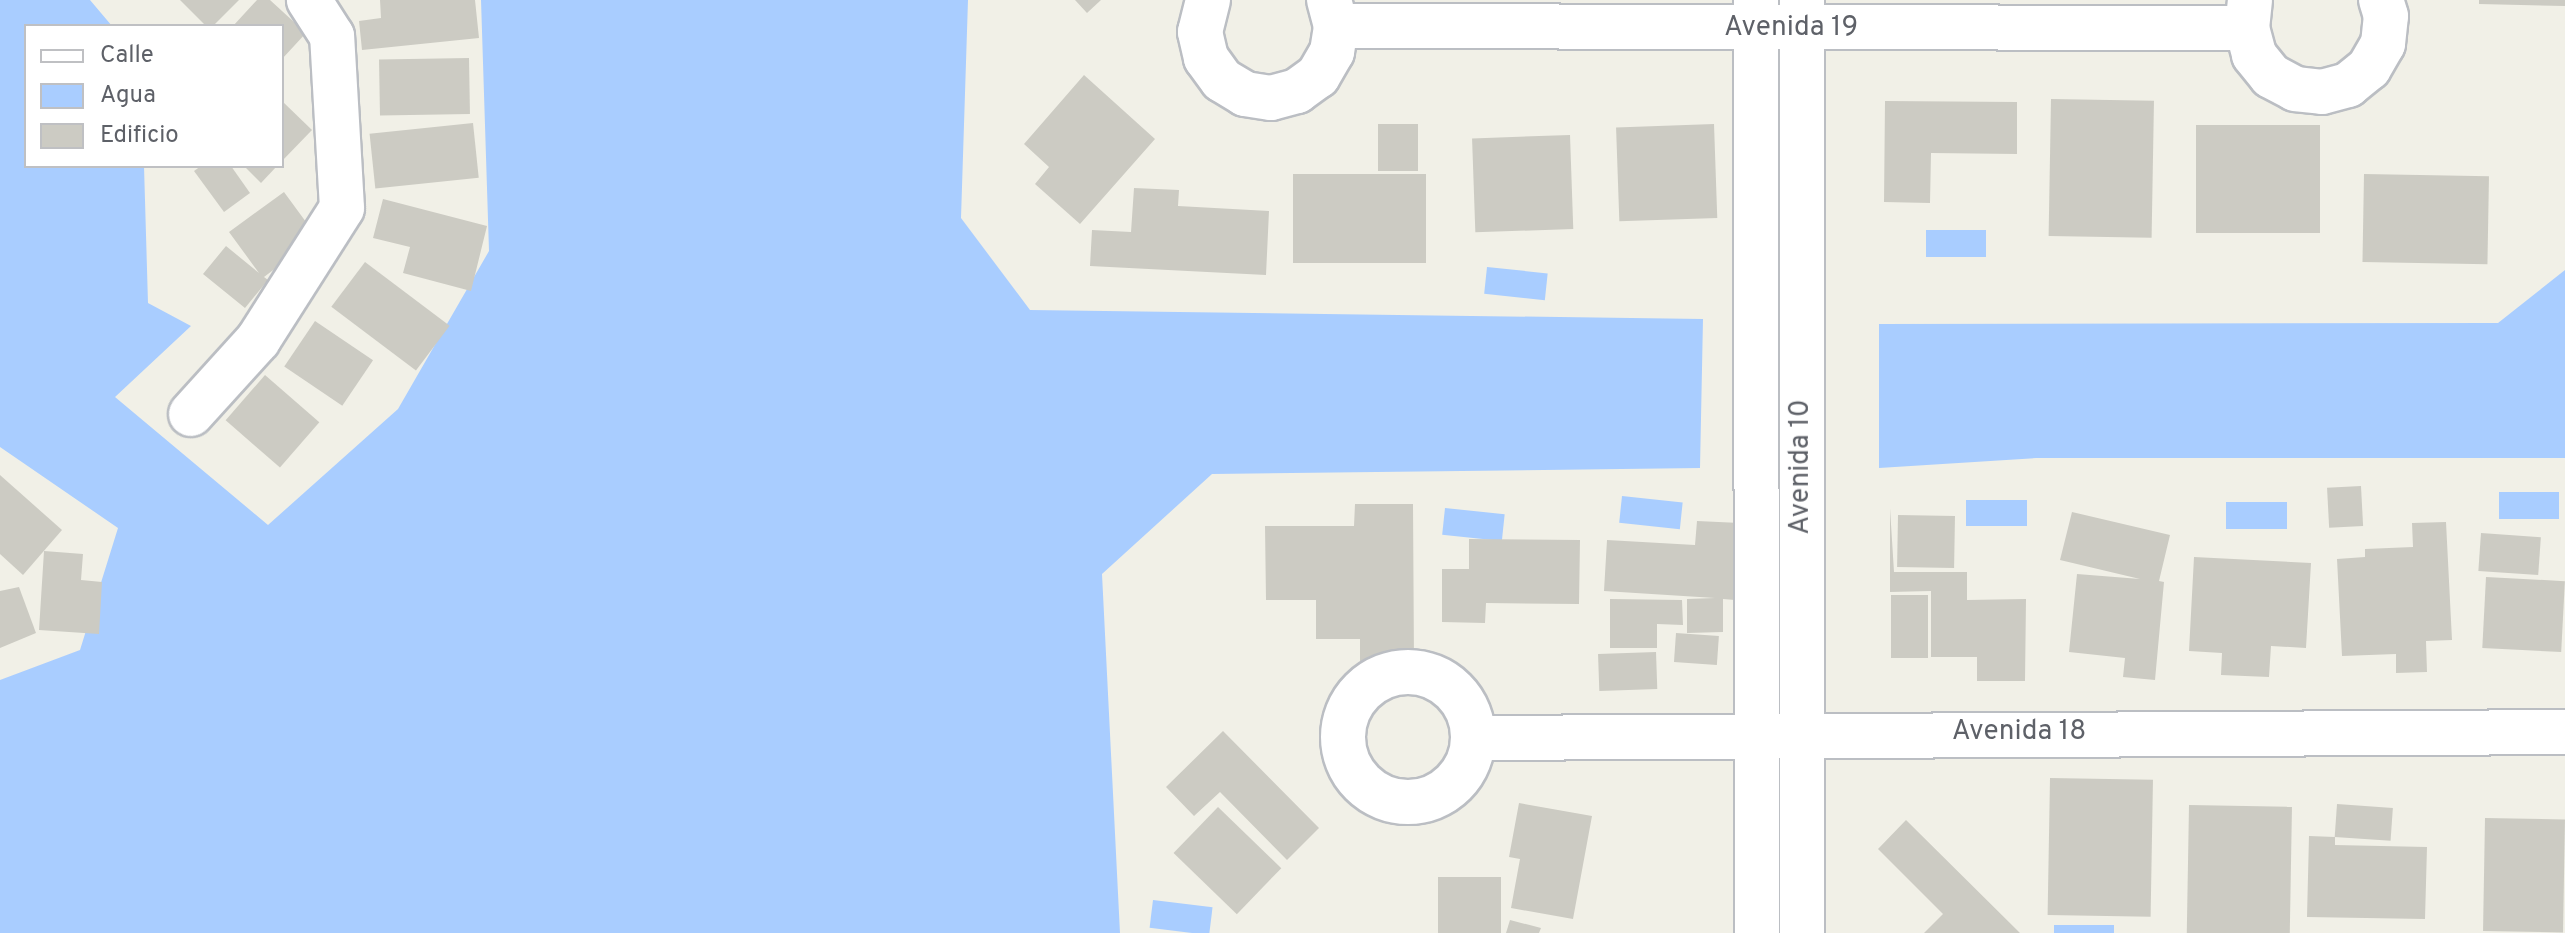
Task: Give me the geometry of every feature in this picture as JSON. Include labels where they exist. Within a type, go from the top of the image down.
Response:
[{"type":"street","points":[[191,414],[258,340],[342,208],[332,36],[309,0]]},
{"type":"street","name":"Avenida 19","points":[[1208,0],[1200,32],[1206,58],[1222,80],[1245,94],[1271,98],[1297,91],[1318,76],[1332,52],[1333,13],[2248,14],[2254,55],[2271,76],[2295,89],[2322,92],[2348,85],[2369,68],[2383,44],[2386,16],[2381,0]]},
{"type":"street","name":"Avenida 10","points":[[1756,14],[1757,933]]},
{"type":"street","name":"Avenida 10","points":[[1802,14],[1802,933]]},
{"type":"street","points":[[1756,387],[1802,386]]},
{"type":"street","name":"Avenida 18","points":[[1473,738],[1757,733],[2565,732]]},
{"type":"water","points":[[0,0],[90,0],[110,24],[24,24],[24,168],[144,168],[148,303],[191,326],[115,397],[268,525],[398,409],[489,251],[481,0],[968,0],[961,218],[1030,310],[1703,319],[1700,468],[1212,474],[1102,574],[1120,933],[0,933],[0,680],[80,650],[118,528],[0,447]]},
{"type":"water","points":[[1926,230],[1986,230],[1986,257],[1926,257]]},
{"type":"water","points":[[1487,267],[1548,273],[1545,300],[1484,294]]},
{"type":"water","points":[[2565,270],[2565,458],[2036,458],[1879,468],[1879,324],[2498,323]]},
{"type":"water","points":[[2499,492],[2559,492],[2559,519],[2499,519]]},
{"type":"water","points":[[1622,496],[1683,502],[1680,529],[1619,523]]},
{"type":"water","points":[[1966,500],[2027,500],[2027,526],[1966,526]]},
{"type":"water","points":[[2226,502],[2287,502],[2287,529],[2226,529]]},
{"type":"water","points":[[1445,508],[1505,514],[1502,541],[1442,535]]},
{"type":"water","points":[[1153,900],[1213,907],[1209,933],[1150,928]]},
{"type":"water","points":[[2054,925],[2114,925],[2114,933],[2054,933]]},
{"type":"building","points":[[180,0],[239,0],[215,24],[204,24]]},
{"type":"building","points":[[257,0],[270,0],[306,33],[284,57],[284,24],[235,24]]},
{"type":"building","points":[[380,0],[475,0],[479,38],[362,50],[359,21],[381,18]]},
{"type":"building","points":[[1075,0],[1101,0],[1087,13]]},
{"type":"building","points":[[2479,0],[2565,0],[2565,6],[2479,4]]},
{"type":"building","points":[[469,58],[470,114],[380,116],[379,60]]},
{"type":"building","points":[[1084,75],[1155,139],[1080,224],[1035,184],[1049,167],[1024,144]]},
{"type":"building","points":[[2051,99],[2154,101],[2152,238],[2049,236]]},
{"type":"building","points":[[1885,101],[2017,102],[2017,154],[1931,153],[1930,203],[1884,202]]},
{"type":"building","points":[[284,103],[312,130],[284,159]]},
{"type":"building","points":[[473,123],[479,178],[375,189],[370,134]]},
{"type":"building","points":[[1378,124],[1418,124],[1418,171],[1378,171]]},
{"type":"building","points":[[1714,124],[1717,218],[1619,221],[1616,127]]},
{"type":"building","points":[[2196,125],[2320,125],[2320,233],[2196,233]]},
{"type":"building","points":[[1570,135],[1573,229],[1475,232],[1472,138]]},
{"type":"building","points":[[198,168],[232,168],[250,193],[224,212],[194,171]]},
{"type":"building","points":[[246,168],[275,168],[261,183]]},
{"type":"building","points":[[1293,174],[1426,174],[1426,263],[1293,263]]},
{"type":"building","points":[[2364,174],[2489,176],[2487,264],[2362,262]]},
{"type":"building","points":[[1134,188],[1179,190],[1178,206],[1269,211],[1266,275],[1090,266],[1092,230],[1131,232]]},
{"type":"building","points":[[284,192],[317,237],[264,277],[268,280],[245,308],[203,274],[226,246],[259,273],[229,232]]},
{"type":"building","points":[[383,199],[487,226],[471,291],[403,273],[410,247],[373,238]]},
{"type":"building","points":[[365,262],[450,326],[416,371],[331,307]]},
{"type":"building","points":[[315,321],[373,360],[342,406],[284,367]]},
{"type":"building","points":[[265,375],[319,422],[280,468],[226,420]]},
{"type":"building","points":[[0,475],[62,530],[23,575],[0,554]]},
{"type":"building","points":[[2361,486],[2363,526],[2329,528],[2327,488]]},
{"type":"building","points":[[1355,504],[1413,504],[1414,662],[1360,662],[1360,639],[1316,639],[1316,600],[1266,600],[1265,526],[1354,526]]},
{"type":"building","points":[[1890,508],[1894,572],[1967,572],[1967,600],[2026,599],[2025,681],[1977,681],[1977,657],[1931,657],[1931,591],[1890,592]]},
{"type":"building","points":[[2072,512],[2170,535],[2159,581],[2164,582],[2155,680],[2123,677],[2125,658],[2069,652],[2077,574],[2140,579],[2060,560]]},
{"type":"building","points":[[1898,515],[1955,516],[1954,568],[1897,567]]},
{"type":"building","points":[[1697,521],[1740,523],[1735,600],[1723,599],[1723,632],[1687,633],[1687,599],[1715,598],[1604,591],[1607,540],[1695,545]]},
{"type":"building","points":[[2446,522],[2452,640],[2426,641],[2427,672],[2396,673],[2396,654],[2342,656],[2337,559],[2365,557],[2365,549],[2413,547],[2412,523]]},
{"type":"building","points":[[2481,533],[2541,537],[2538,575],[2478,571]]},
{"type":"building","points":[[1469,539],[1580,540],[1579,604],[1486,603],[1485,623],[1442,622],[1442,569],[1469,569]]},
{"type":"building","points":[[44,551],[83,554],[81,580],[102,582],[99,634],[39,630]]},
{"type":"building","points":[[2194,557],[2311,563],[2306,648],[2271,646],[2269,677],[2221,675],[2222,653],[2189,651]]},
{"type":"building","points":[[2486,577],[2565,581],[2561,652],[2482,648]]},
{"type":"building","points":[[19,587],[36,633],[0,648],[0,591]]},
{"type":"building","points":[[1891,595],[1928,595],[1928,658],[1891,658]]},
{"type":"building","points":[[1610,599],[1682,600],[1683,625],[1657,624],[1657,648],[1610,648]]},
{"type":"building","points":[[1676,633],[1719,636],[1717,665],[1674,662]]},
{"type":"building","points":[[1656,652],[1657,689],[1599,691],[1598,654]]},
{"type":"building","points":[[1223,731],[1319,828],[1287,860],[1220,792],[1194,816],[1166,787]]},
{"type":"building","points":[[2050,778],[2153,780],[2151,917],[2048,915]]},
{"type":"building","points":[[1519,803],[1592,816],[1573,919],[1511,908],[1520,859],[1509,857]]},
{"type":"building","points":[[2337,804],[2393,808],[2391,841],[2335,837]]},
{"type":"building","points":[[2189,805],[2292,807],[2290,933],[2187,933]]},
{"type":"building","points":[[1218,807],[1281,868],[1237,914],[1174,853]]},
{"type":"building","points":[[2485,818],[2565,819],[2563,932],[2483,931]]},
{"type":"building","points":[[1906,820],[2020,933],[1924,933],[1943,914],[1878,849]]},
{"type":"building","points":[[2309,836],[2335,837],[2335,845],[2427,847],[2425,919],[2307,917]]},
{"type":"building","points":[[1438,877],[1501,877],[1501,933],[1438,933]]},
{"type":"building","points":[[1510,920],[1541,928],[1539,933],[1506,933]]}]
